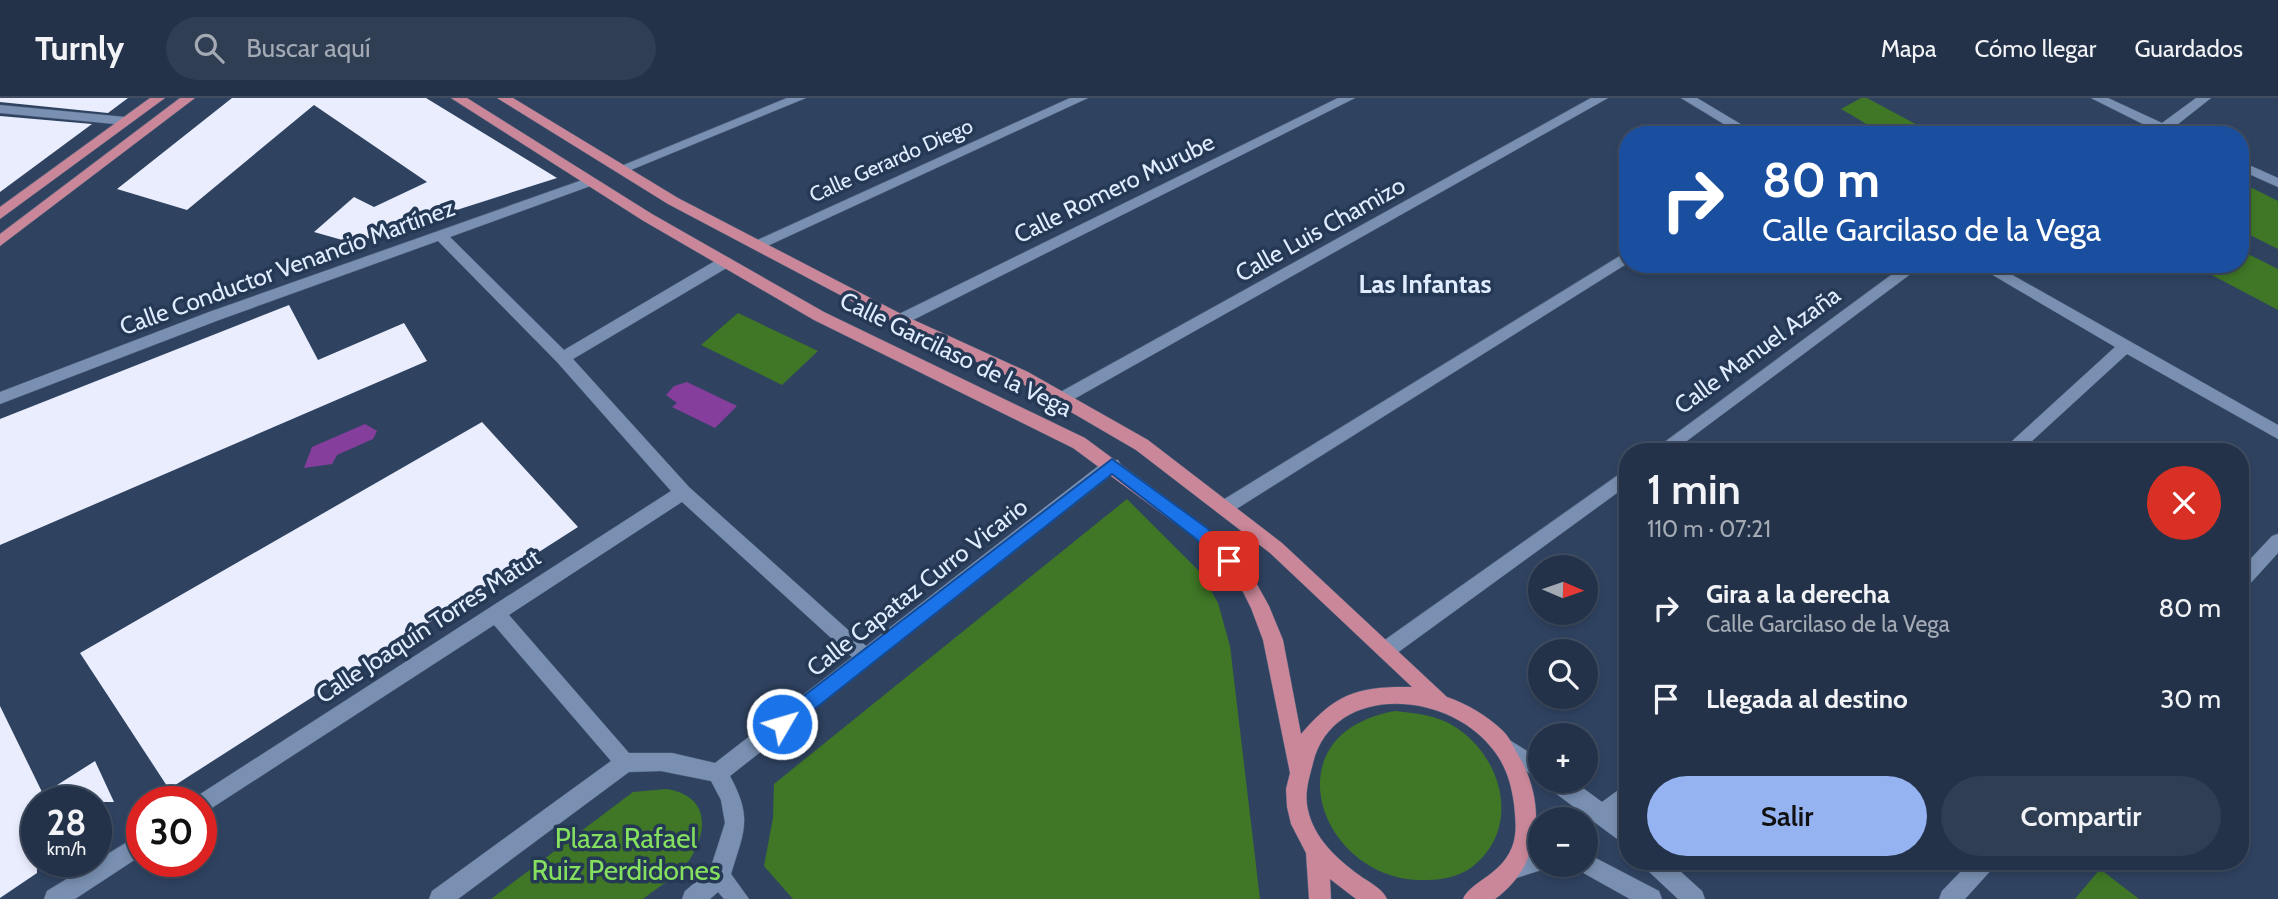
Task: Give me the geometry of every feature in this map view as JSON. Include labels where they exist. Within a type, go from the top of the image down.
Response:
[{"type":"main road","points":[[0,214],[158,98]]},
{"type":"main road","points":[[0,241],[188,98]]},
{"type":"main road","name":"Calle Garcilaso de la Vega","points":[[458,98],[725,262],[819,316],[1079,443],[1201,533],[1243,575],[1273,640],[1297,766]]},
{"type":"main road","name":"Calle Garcilaso de la Vega","points":[[503,98],[673,201],[900,320],[1022,376],[1142,445],[1276,548],[1438,699]]},
{"type":"main road","points":[[1376,899],[1344,880],[1317,852],[1302,824],[1296,794],[1297,766],[1310,735],[1334,710],[1365,696],[1401,692],[1438,699],[1462,710],[1485,726],[1503,745],[1521,775],[1529,806],[1526,839],[1513,868],[1483,897]]},
{"type":"main road","points":[[1317,852],[1320,899]]},
{"type":"street","points":[[621,169],[799,98]]},
{"type":"street","name":"Calle Gerardo Diego","points":[[758,245],[1081,98]]},
{"type":"street","name":"Calle Romero Murube","points":[[900,320],[1348,98]]},
{"type":"street","name":"Calle Luis Chamizo","points":[[1061,399],[1601,98]]},
{"type":"street","points":[[1688,98],[1736,126]]},
{"type":"street","points":[[1702,106],[1716,98]]},
{"type":"street","points":[[2098,98],[2156,126]]},
{"type":"street","points":[[2175,126],[2204,98]]},
{"type":"street","points":[[0,109],[125,121]]},
{"type":"street","points":[[2249,169],[2278,183]]},
{"type":"street","name":"Calle Conductor Venancio Martínez","points":[[0,398],[214,316],[591,181]]},
{"type":"street","points":[[440,235],[563,358],[683,492],[866,658]]},
{"type":"street","points":[[563,358],[725,262]]},
{"type":"street","points":[[1224,508],[1619,262]]},
{"type":"street","name":"Calle Manuel Azaña","points":[[1672,443],[1905,273]]},
{"type":"street","points":[[1997,273],[2278,433]]},
{"type":"street","points":[[2018,443],[2125,346]]},
{"type":"street","name":"Calle Capataz Curro Vicario","points":[[718,773],[1112,465]]},
{"type":"street","points":[[1386,650],[1619,482]]},
{"type":"street","name":"Calle Joaquín Torres Matut","points":[[217,794],[683,492]]},
{"type":"street","points":[[2249,572],[2278,541]]},
{"type":"street","points":[[496,613],[625,763]]},
{"type":"street","points":[[1503,745],[1528,763]]},
{"type":"street","points":[[440,899],[625,763],[648,759],[671,760],[718,773],[731,798],[736,823],[719,877],[693,899]]},
{"type":"street","points":[[1572,793],[1619,829]]},
{"type":"street","points":[[1603,815],[1619,801]]},
{"type":"street","points":[[55,899],[126,853]]},
{"type":"street","points":[[1513,868],[1528,864]]},
{"type":"street","points":[[1598,870],[1651,899]]},
{"type":"street","points":[[1662,870],[1693,899]]},
{"type":"street","points":[[1950,899],[1977,870]]},
{"type":"street","points":[[719,877],[738,899]]},
{"type":"green space","points":[[1861,98],[1867,98],[1919,126],[1871,126],[1841,109]]},
{"type":"green space","points":[[2252,188],[2278,201],[2278,249],[2249,234],[2249,190]]},
{"type":"green space","points":[[2249,254],[2278,269],[2278,310],[2208,273],[2249,273]]},
{"type":"green space","points":[[738,313],[818,351],[782,385],[701,345]]},
{"type":"green space","points":[[1127,499],[1201,573],[1218,603],[1230,646],[1260,899],[793,899],[764,866],[773,818],[774,784]]},
{"type":"green space","points":[[1395,711],[1432,717],[1452,725],[1469,738],[1494,772],[1500,792],[1501,813],[1497,832],[1488,851],[1472,867],[1457,875],[1427,880],[1390,875],[1359,859],[1336,834],[1323,806],[1320,776],[1331,748],[1355,725]]},
{"type":"green space","name":"Plaza Rafael Ruiz Perdidones","points":[[666,789],[680,792],[697,805],[702,824],[700,835],[686,865],[643,899],[491,899],[633,792]]},
{"type":"green space","points":[[2101,870],[2139,899],[2075,899]]},
{"type":"shaded area","points":[[687,382],[737,406],[715,428],[672,407],[677,403],[666,395],[674,386]]},
{"type":"shaded area","points":[[365,424],[377,431],[373,439],[337,455],[332,464],[304,468],[312,447]]},
{"type":"building","points":[[0,98],[128,98],[108,113],[0,102]]},
{"type":"building","points":[[232,98],[426,98],[557,178],[353,243],[314,232],[354,197],[374,207],[427,182],[314,105],[187,210],[117,189]]},
{"type":"building","points":[[0,116],[92,124],[0,192]]},
{"type":"building","points":[[289,305],[318,360],[404,323],[427,361],[0,545],[0,419]]},
{"type":"building","points":[[482,422],[578,527],[174,786],[167,786],[80,653]]},
{"type":"building","points":[[0,706],[39,786],[21,786],[21,877],[31,877],[0,898]]},
{"type":"building","points":[[95,761],[107,786],[56,786]]},
{"type":"district","name":"Las Infantas","points":[[1425,284]]},
{"type":"route","points":[[782,724],[1112,465],[1201,533],[1229,561]]}]
